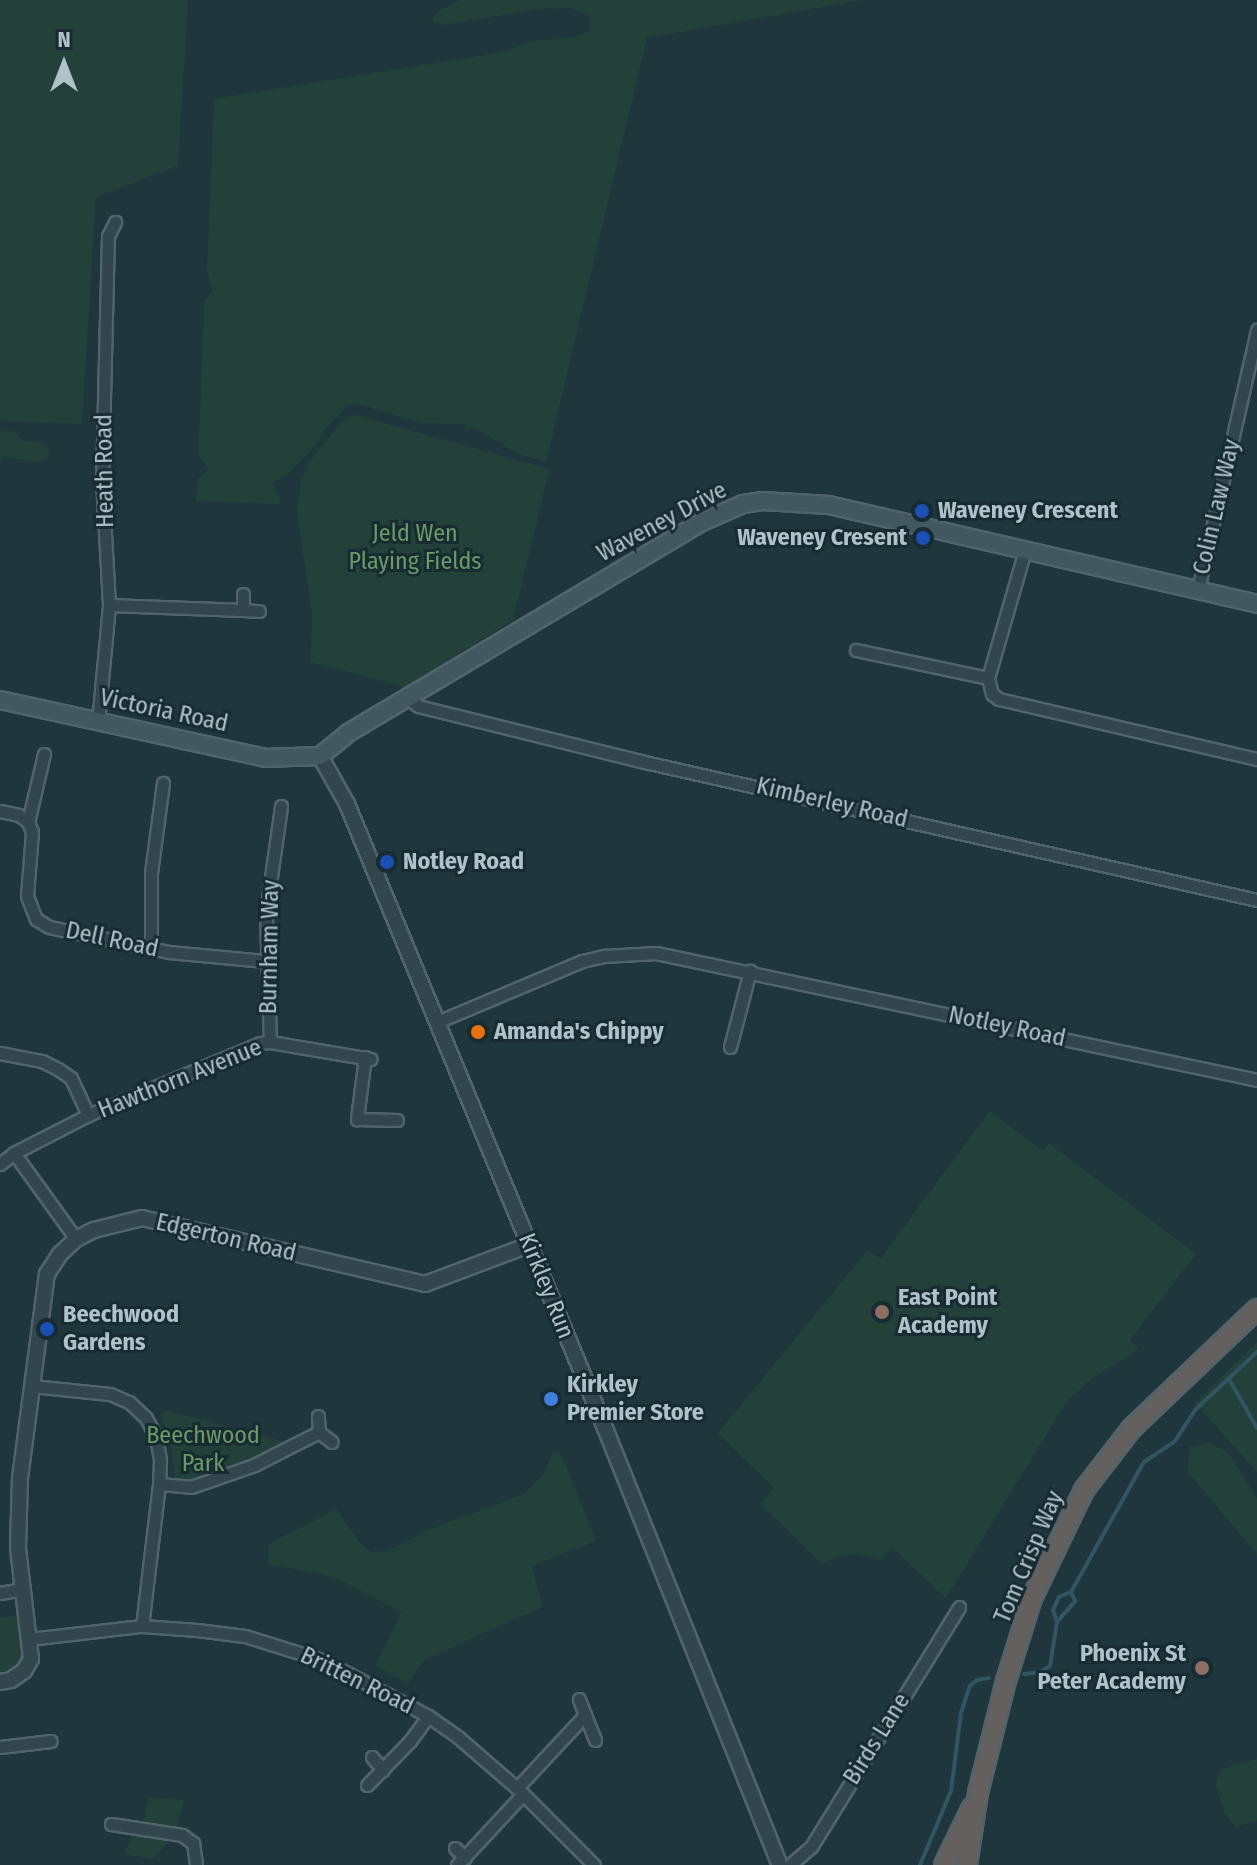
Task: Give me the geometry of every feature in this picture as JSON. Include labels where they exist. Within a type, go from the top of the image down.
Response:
[{"type":"highway","name":"Tom Crisp Way","points":[[967,1865],[978,1793],[1006,1681],[1032,1598],[1084,1490],[1132,1428],[1257,1309]]},
{"type":"highway","name":"Tom Crisp Way","points":[[944,1865],[978,1793]]},
{"type":"main road","name":"Waveney Drive","points":[[320,756],[348,733],[410,699],[689,530],[743,504],[829,505],[1257,604]]},
{"type":"main road","name":"Victoria Road","points":[[0,700],[265,758],[320,756]]},
{"type":"street","name":"Heath Road","points":[[98,722],[109,605],[102,481],[108,236],[115,222]]},
{"type":"street","name":"Colin Law Way","points":[[1198,590],[1257,330]]},
{"type":"street","points":[[1025,550],[988,678],[992,694],[999,699],[1257,759]]},
{"type":"street","points":[[243,594],[243,610]]},
{"type":"street","points":[[109,605],[259,611]]},
{"type":"street","points":[[856,650],[988,678]]},
{"type":"street","name":"Kimberley Road","points":[[410,699],[418,706],[649,763],[1257,900]]},
{"type":"street","name":"Dell Road","points":[[44,754],[28,822],[32,832],[27,896],[36,919],[49,927],[151,948],[265,961]]},
{"type":"street","name":"Kirkley Run","points":[[320,756],[347,804],[780,1865]]},
{"type":"street","points":[[151,948],[151,873],[163,783]]},
{"type":"street","name":"Burnham Way","points":[[270,1042],[265,961],[268,888],[281,806]]},
{"type":"street","points":[[0,811],[28,822]]},
{"type":"street","name":"Notley Road","points":[[437,1022],[582,961],[604,956],[656,953],[1257,1080]]},
{"type":"street","points":[[730,1047],[750,971]]},
{"type":"street","name":"Hawthorn Avenue","points":[[0,1164],[14,1153],[88,1115],[270,1042],[368,1058],[357,1119],[397,1120]]},
{"type":"street","points":[[0,1053],[42,1061],[71,1078],[88,1115]]},
{"type":"street","points":[[14,1153],[76,1239]]},
{"type":"street","name":"Edgerton Road","points":[[0,1682],[11,1680],[24,1671],[31,1659],[17,1528],[31,1386],[47,1274],[60,1254],[76,1239],[94,1230],[142,1218],[425,1284],[529,1245]]},
{"type":"street","points":[[31,1386],[110,1394],[129,1402],[146,1418],[156,1437],[160,1460],[159,1484],[142,1626]]},
{"type":"street","points":[[318,1416],[319,1432],[332,1442]]},
{"type":"street","points":[[159,1484],[191,1487],[223,1479],[319,1432]]},
{"type":"street","points":[[0,1593],[23,1589]]},
{"type":"street","name":"Birds Lane","points":[[790,1865],[811,1847],[959,1607]]},
{"type":"street","name":"Britten Road","points":[[29,1639],[142,1626],[245,1636],[325,1661],[428,1716],[520,1791],[594,1865]]},
{"type":"street","points":[[579,1699],[595,1740]]},
{"type":"street","points":[[455,1848],[461,1861],[585,1715]]},
{"type":"street","points":[[367,1785],[428,1716]]},
{"type":"street","points":[[0,1747],[51,1741]]},
{"type":"street","points":[[372,1757],[383,1770]]},
{"type":"street","points":[[111,1824],[182,1835],[193,1843],[196,1865]]},
{"type":"green space","points":[[0,0],[188,0],[178,166],[96,197],[82,424],[0,421]]},
{"type":"green space","points":[[460,0],[862,0],[647,38],[546,462],[521,455],[476,429],[462,429],[466,426],[463,424],[420,423],[362,405],[348,405],[328,425],[315,446],[284,477],[273,483],[281,504],[196,501],[198,479],[209,469],[199,456],[199,440],[204,301],[212,292],[207,268],[214,99],[503,52],[530,41],[576,37],[590,30],[589,15],[570,8],[537,9],[445,25],[432,21],[434,14]]},
{"type":"green space","name":"Jeld Wen Playing Fields","points":[[356,415],[549,469],[551,463],[513,620],[405,687],[311,662],[312,614],[297,511],[301,479],[312,458],[345,418]]},
{"type":"green space","points":[[0,430],[15,432],[23,441],[39,442],[49,448],[47,459],[39,462],[3,457],[0,460]]},
{"type":"green space","points":[[990,1111],[1043,1151],[1049,1143],[1196,1254],[1130,1340],[1139,1349],[1089,1381],[1067,1401],[946,1598],[892,1548],[881,1560],[857,1554],[840,1556],[822,1564],[760,1504],[774,1488],[718,1433],[867,1251],[880,1259]]},
{"type":"green space","points":[[1257,1342],[1257,1472],[1195,1403]]},
{"type":"green space","name":"Beechwood Park","points":[[169,1411],[286,1442],[249,1462],[196,1480],[175,1478],[170,1438],[160,1414]]},
{"type":"green space","points":[[1209,1443],[1229,1453],[1257,1499],[1257,1554],[1187,1471],[1190,1447]]},
{"type":"green space","points":[[553,1451],[562,1456],[596,1541],[532,1566],[542,1607],[424,1660],[408,1683],[375,1666],[402,1612],[331,1576],[268,1564],[269,1544],[336,1509],[359,1542],[371,1552],[388,1551],[431,1529],[524,1494],[543,1475]]},
{"type":"green space","points":[[22,1615],[27,1657],[21,1668],[0,1678],[0,1618]]},
{"type":"green space","points":[[1257,1759],[1257,1821],[1235,1827],[1224,1812],[1215,1784],[1221,1769]]},
{"type":"green space","points":[[148,1797],[184,1800],[176,1831],[143,1825]]},
{"type":"green space","points":[[132,1835],[170,1840],[153,1859],[124,1854]]},
{"type":"waterway","points":[[1024,1674],[1041,1672],[1050,1666],[1057,1622],[1075,1601],[1071,1592],[1144,1462],[1175,1441],[1195,1410],[1257,1352]]},
{"type":"waterway","points":[[1229,1379],[1257,1428]]},
{"type":"waterway","points":[[1057,1622],[1053,1610],[1059,1597],[1071,1592]]},
{"type":"waterway","points":[[920,1865],[951,1791],[961,1713],[970,1686],[977,1680],[989,1678]]},
{"type":"place","name":"Waveney Crescent","points":[[922,511]]},
{"type":"place","name":"Waveney Cresent","points":[[923,538]]},
{"type":"place","name":"Notley Road","points":[[387,862]]},
{"type":"place","name":"Amanda's Chippy","points":[[478,1032]]},
{"type":"place","name":"East Point Academy","points":[[882,1312]]},
{"type":"place","name":"Beechwood Gardens","points":[[47,1329]]},
{"type":"place","name":"Kirkley Premier Store","points":[[551,1399]]},
{"type":"place","name":"Phoenix St Peter Academy","points":[[1202,1668]]}]
